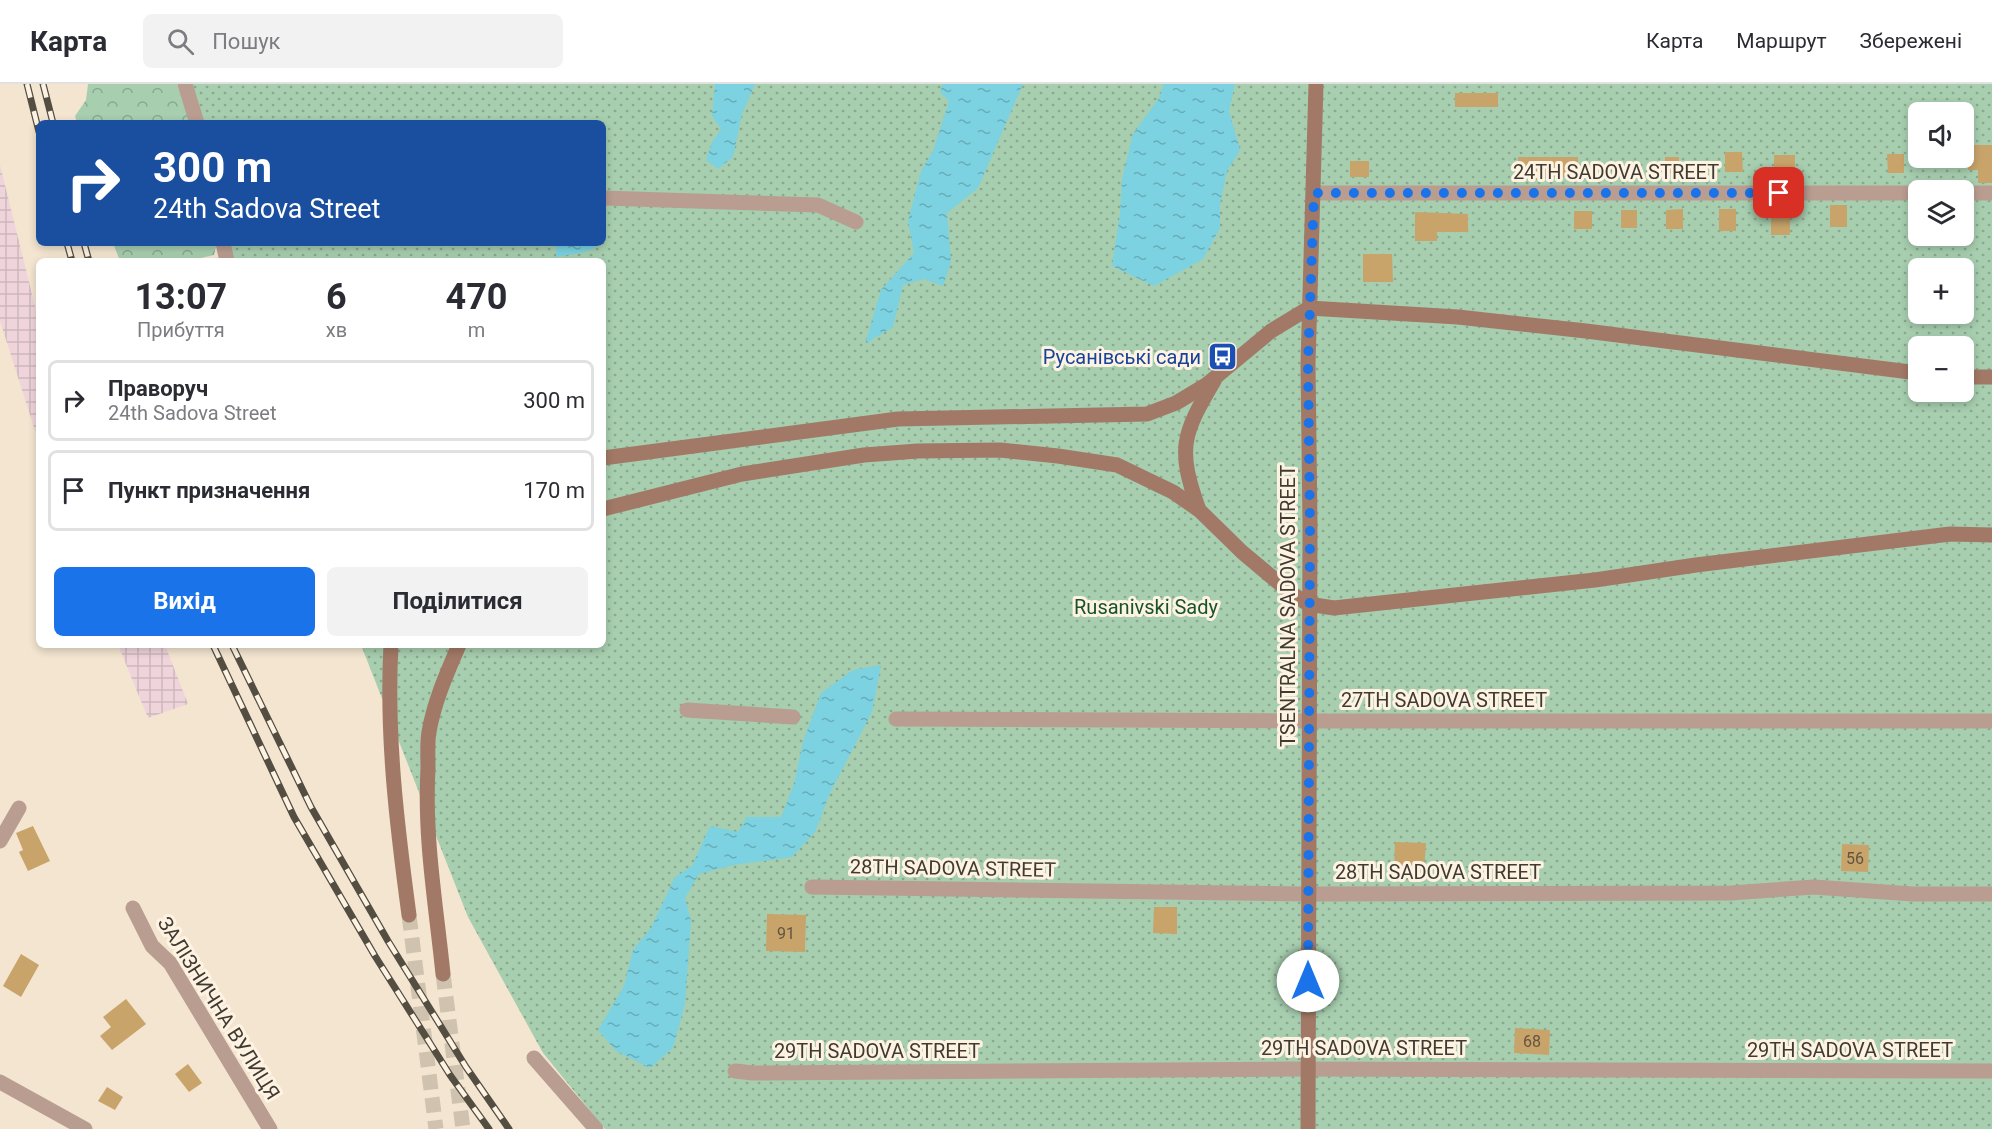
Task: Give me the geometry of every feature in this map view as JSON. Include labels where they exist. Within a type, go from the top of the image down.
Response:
[{"type":"main road","name":"TSENTRALNA SADOVA STREET","points":[[1308,1129],[1309,308],[1316,84]]},
{"type":"main road","points":[[606,458],[898,419],[1147,414],[1176,403],[1217,376],[1271,331],[1309,308],[1469,318],[1908,372]]},
{"type":"main road","points":[[1199,510],[1188,480],[1185,445],[1196,413],[1217,376]]},
{"type":"main road","points":[[1974,377],[1992,377]]},
{"type":"main road","points":[[606,508],[742,474],[817,461],[918,451],[1000,450],[1058,456],[1117,465],[1173,492],[1199,510],[1242,552],[1291,593],[1308,604],[1334,608],[1595,580],[1696,565],[1950,534],[1992,535]]},
{"type":"main road","points":[[391,648],[389,683],[391,731],[409,915]]},
{"type":"main road","points":[[443,974],[431,873],[426,798],[429,731],[443,682],[458,648]]},
{"type":"street","points":[[185,84],[195,120]]},
{"type":"street","name":"24TH SADOVA STREET","points":[[1314,193],[1908,193]]},
{"type":"street","points":[[1974,193],[1992,193]]},
{"type":"street","points":[[606,198],[818,205],[855,222]]},
{"type":"street","points":[[687,710],[793,717]]},
{"type":"street","name":"27TH SADOVA STREET","points":[[896,719],[1992,721]]},
{"type":"street","points":[[0,841],[19,808]]},
{"type":"street","name":"28TH SADOVA STREET","points":[[812,887],[1308,894],[1731,893],[1814,887],[1913,894],[1992,894]]},
{"type":"street","name":"ЗАЛІЗНИЧНА ВУЛИЦЯ","points":[[133,908],[152,946],[170,963],[270,1129]]},
{"type":"street","points":[[534,1058],[597,1129]]},
{"type":"street","name":"29TH SADOVA STREET","points":[[735,1071],[753,1073],[1308,1069],[1992,1071]]},
{"type":"street","points":[[0,1082],[85,1129]]},
{"type":"shaded area","points":[[0,165],[36,310],[36,434],[0,321]]},
{"type":"shaded area","points":[[119,648],[166,648],[188,704],[148,718]]},
{"type":"green space","points":[[88,84],[177,84],[190,120],[76,120],[75,116],[86,100]]},
{"type":"green space","name":"Rusanivski Sady","points":[[185,84],[1992,84],[1992,1129],[605,1129],[543,1053],[468,917],[362,648],[606,648],[606,258],[227,258],[225,246],[606,246],[606,120],[194,120]]},
{"type":"green space","points":[[114,246],[216,246],[214,255],[201,258],[119,258]]},
{"type":"water","points":[[715,84],[755,84],[742,114],[733,157],[718,169],[706,160],[712,142],[721,129],[712,116]]},
{"type":"water","points":[[943,84],[1023,84],[978,188],[947,213],[951,262],[943,286],[924,279],[903,285],[893,327],[865,344],[881,290],[914,253],[908,221],[921,171],[933,151],[949,101],[940,92]]},
{"type":"water","points":[[1164,84],[1235,84],[1229,111],[1240,150],[1227,171],[1220,204],[1220,228],[1203,259],[1154,286],[1112,266],[1120,214],[1122,179],[1133,134],[1159,98]]},
{"type":"water","points":[[556,246],[597,246],[586,251],[556,257]]},
{"type":"water","points":[[881,665],[872,712],[830,793],[815,832],[792,857],[734,865],[699,874],[685,898],[691,921],[685,1004],[673,1048],[650,1068],[616,1051],[598,1030],[624,986],[633,950],[651,928],[675,877],[692,866],[710,826],[738,832],[747,817],[781,817],[794,784],[803,742],[821,693],[853,670]]},
{"type":"building","points":[[1455,93],[1498,93],[1498,107],[1455,107]]},
{"type":"building","points":[[1974,145],[1992,145],[1992,183],[1978,183],[1978,170],[1968,170],[1968,168],[1974,168]]},
{"type":"building","points":[[1725,152],[1742,152],[1743,172],[1725,172]]},
{"type":"building","points":[[1887,154],[1904,154],[1904,173],[1888,173]]},
{"type":"building","points":[[1774,155],[1795,155],[1795,172],[1774,173]]},
{"type":"building","points":[[1518,157],[1578,157],[1578,177],[1544,177],[1544,180],[1528,180],[1528,175],[1518,175]]},
{"type":"building","points":[[1665,157],[1679,157],[1679,173],[1665,173]]},
{"type":"building","points":[[1350,161],[1369,161],[1369,177],[1350,177]]},
{"type":"building","points":[[1830,205],[1847,205],[1847,227],[1830,227]]},
{"type":"building","points":[[1683,209],[1683,229],[1666,229],[1666,210]]},
{"type":"building","points":[[1719,209],[1736,209],[1736,231],[1719,231]]},
{"type":"building","points":[[1621,210],[1637,210],[1637,228],[1621,228]]},
{"type":"building","points":[[1574,211],[1592,211],[1592,229],[1574,229]]},
{"type":"building","points":[[1415,212],[1468,214],[1468,232],[1437,232],[1437,241],[1415,241]]},
{"type":"building","points":[[1771,212],[1790,212],[1790,235],[1771,235]]},
{"type":"building","points":[[1363,254],[1392,254],[1393,282],[1363,282]]},
{"type":"building","points":[[33,826],[50,861],[28,871],[19,852],[23,850],[16,833]]},
{"type":"building","points":[[1395,842],[1426,843],[1424,872],[1394,870]]},
{"type":"building","points":[[1842,844],[1869,845],[1868,872],[1841,871]]},
{"type":"building","points":[[1154,907],[1177,907],[1177,934],[1153,933]]},
{"type":"building","points":[[767,914],[806,915],[805,952],[766,951]]},
{"type":"building","points":[[21,954],[39,965],[21,997],[3,986]]},
{"type":"building","points":[[126,999],[146,1024],[112,1050],[100,1036],[111,1027],[103,1017]]},
{"type":"building","points":[[1515,1028],[1550,1030],[1549,1055],[1514,1053]]},
{"type":"building","points":[[188,1064],[202,1083],[189,1092],[175,1074]]},
{"type":"building","points":[[107,1087],[123,1097],[115,1110],[98,1101]]},
{"type":"tunnel","points":[[409,915],[436,1129]]},
{"type":"tunnel","points":[[443,974],[463,1129]]},
{"type":"railway","points":[[27,84],[36,120]]},
{"type":"railway","points":[[43,84],[52,120]]},
{"type":"railway","points":[[68,246],[71,258]]},
{"type":"railway","points":[[85,246],[88,258]]},
{"type":"railway","points":[[214,648],[294,817],[375,956],[450,1075],[489,1129]]},
{"type":"railway","points":[[233,648],[311,807],[388,941],[466,1067],[509,1129]]},
{"type":"place","name":"Русанівські сади","points":[[1222,357]]},
{"type":"route","points":[[1308,981],[1310,524],[1308,364],[1314,193],[1779,193]]}]
